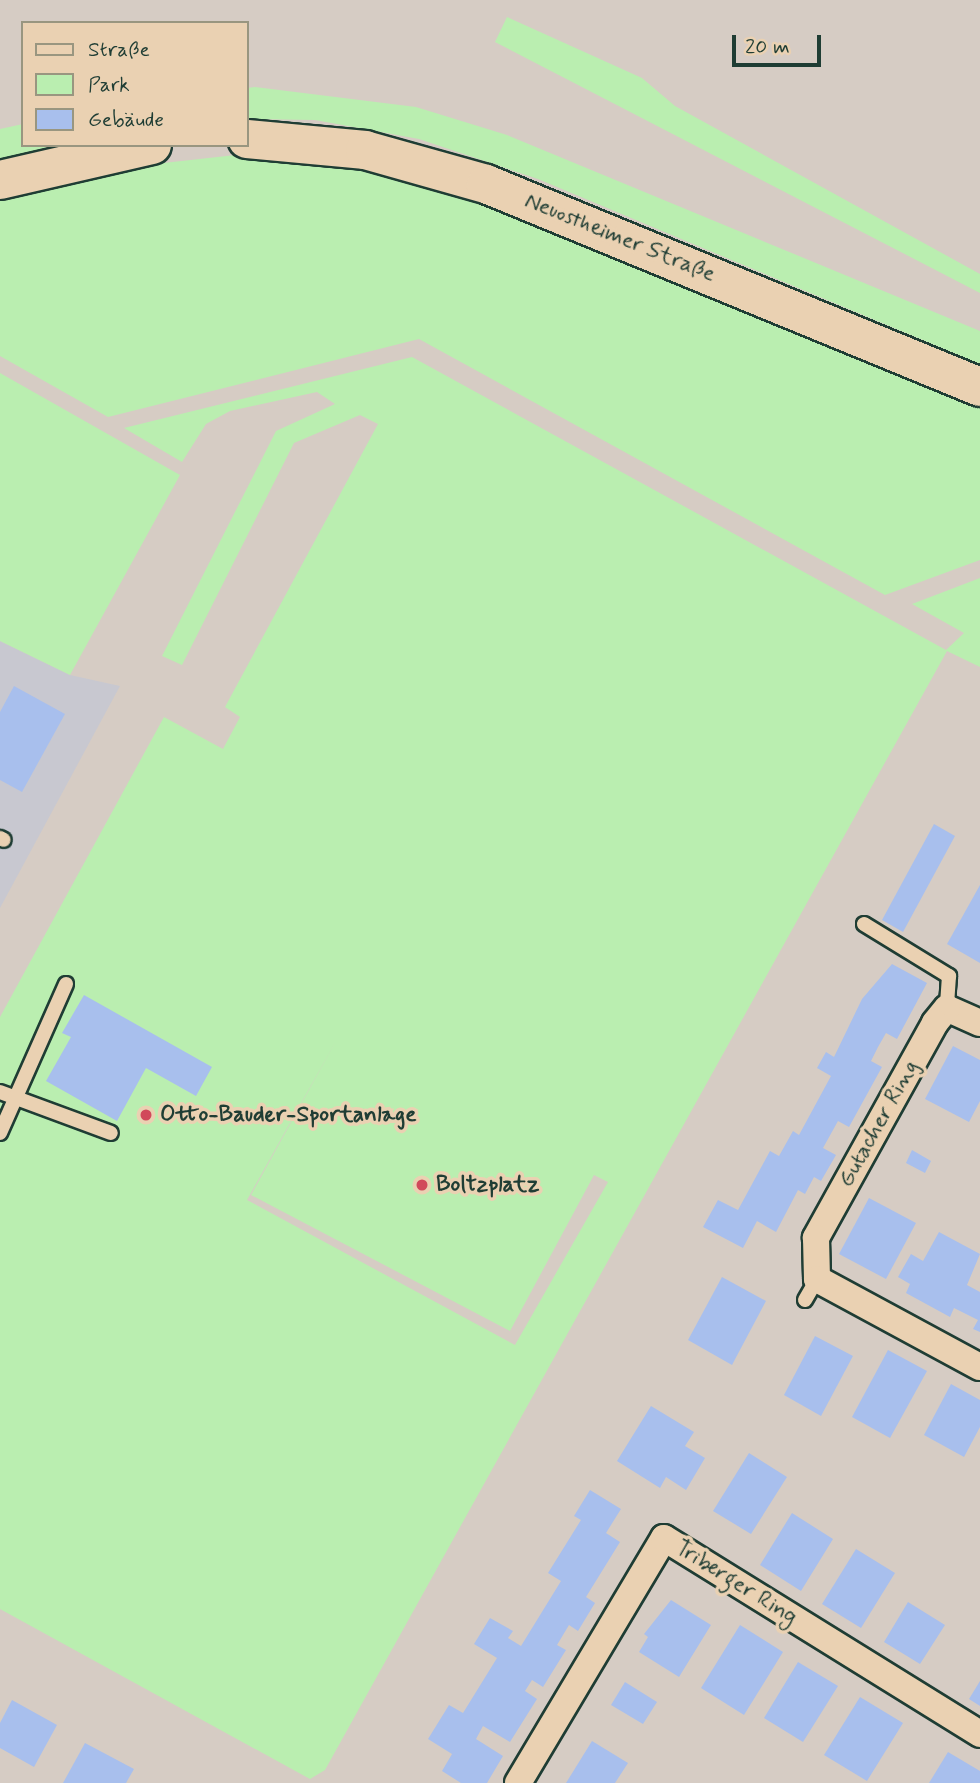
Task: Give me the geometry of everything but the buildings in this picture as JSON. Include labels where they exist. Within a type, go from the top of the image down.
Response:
[{"type":"main road","name":"Neuostheimer Straße","points":[[248,139],[365,150],[486,184],[980,387]]},
{"type":"main road","points":[[0,180],[143,147]]},
{"type":"street","points":[[947,1008],[980,1023]]},
{"type":"street","name":"Gutacher Ring","points":[[947,1008],[816,1238],[811,1289],[980,1367]]},
{"type":"street","name":"Triberger Ring","points":[[518,1783],[664,1538],[980,1734]]},
{"type":"lane","points":[[864,924],[948,976],[947,1008]]},
{"type":"lane","points":[[0,1133],[19,1098],[66,984]]},
{"type":"lane","points":[[0,1092],[111,1133]]},
{"type":"shaded area","points":[[0,641],[70,675],[120,686],[0,908]]},
{"type":"green space","points":[[507,17],[642,78],[675,106],[980,274],[980,293],[495,42]]},
{"type":"green space","points":[[248,88],[416,107],[507,135],[980,331],[980,364],[538,179],[419,139],[315,120],[248,119]]},
{"type":"green space","points":[[21,124],[21,147],[49,147],[0,162],[0,129]]},
{"type":"green space","points":[[262,152],[448,183],[980,403],[980,560],[885,595],[419,339],[108,417],[0,356],[0,198],[82,172]]},
{"type":"green space","name":"Otto-Bauder-Sportanlage","points":[[412,357],[946,650],[964,633],[912,604],[980,578],[980,667],[947,651],[325,1770],[310,1779],[0,1609],[0,1017],[164,717],[223,749],[240,717],[225,707],[378,424],[360,415],[294,443],[182,665],[162,656],[276,431],[335,404],[317,392],[230,411],[206,424],[182,462],[124,428]],"holes":[[[337,1039],[251,1195],[510,1331],[594,1175],[608,1182],[515,1345],[247,1200]]]},
{"type":"green space","points":[[0,373],[180,475],[70,675],[0,641]]},
{"type":"place","name":"Otto-Bauder-Sportanlage","points":[[146,1115]]},
{"type":"place","name":"Boltzplatz","points":[[422,1185]]}]
